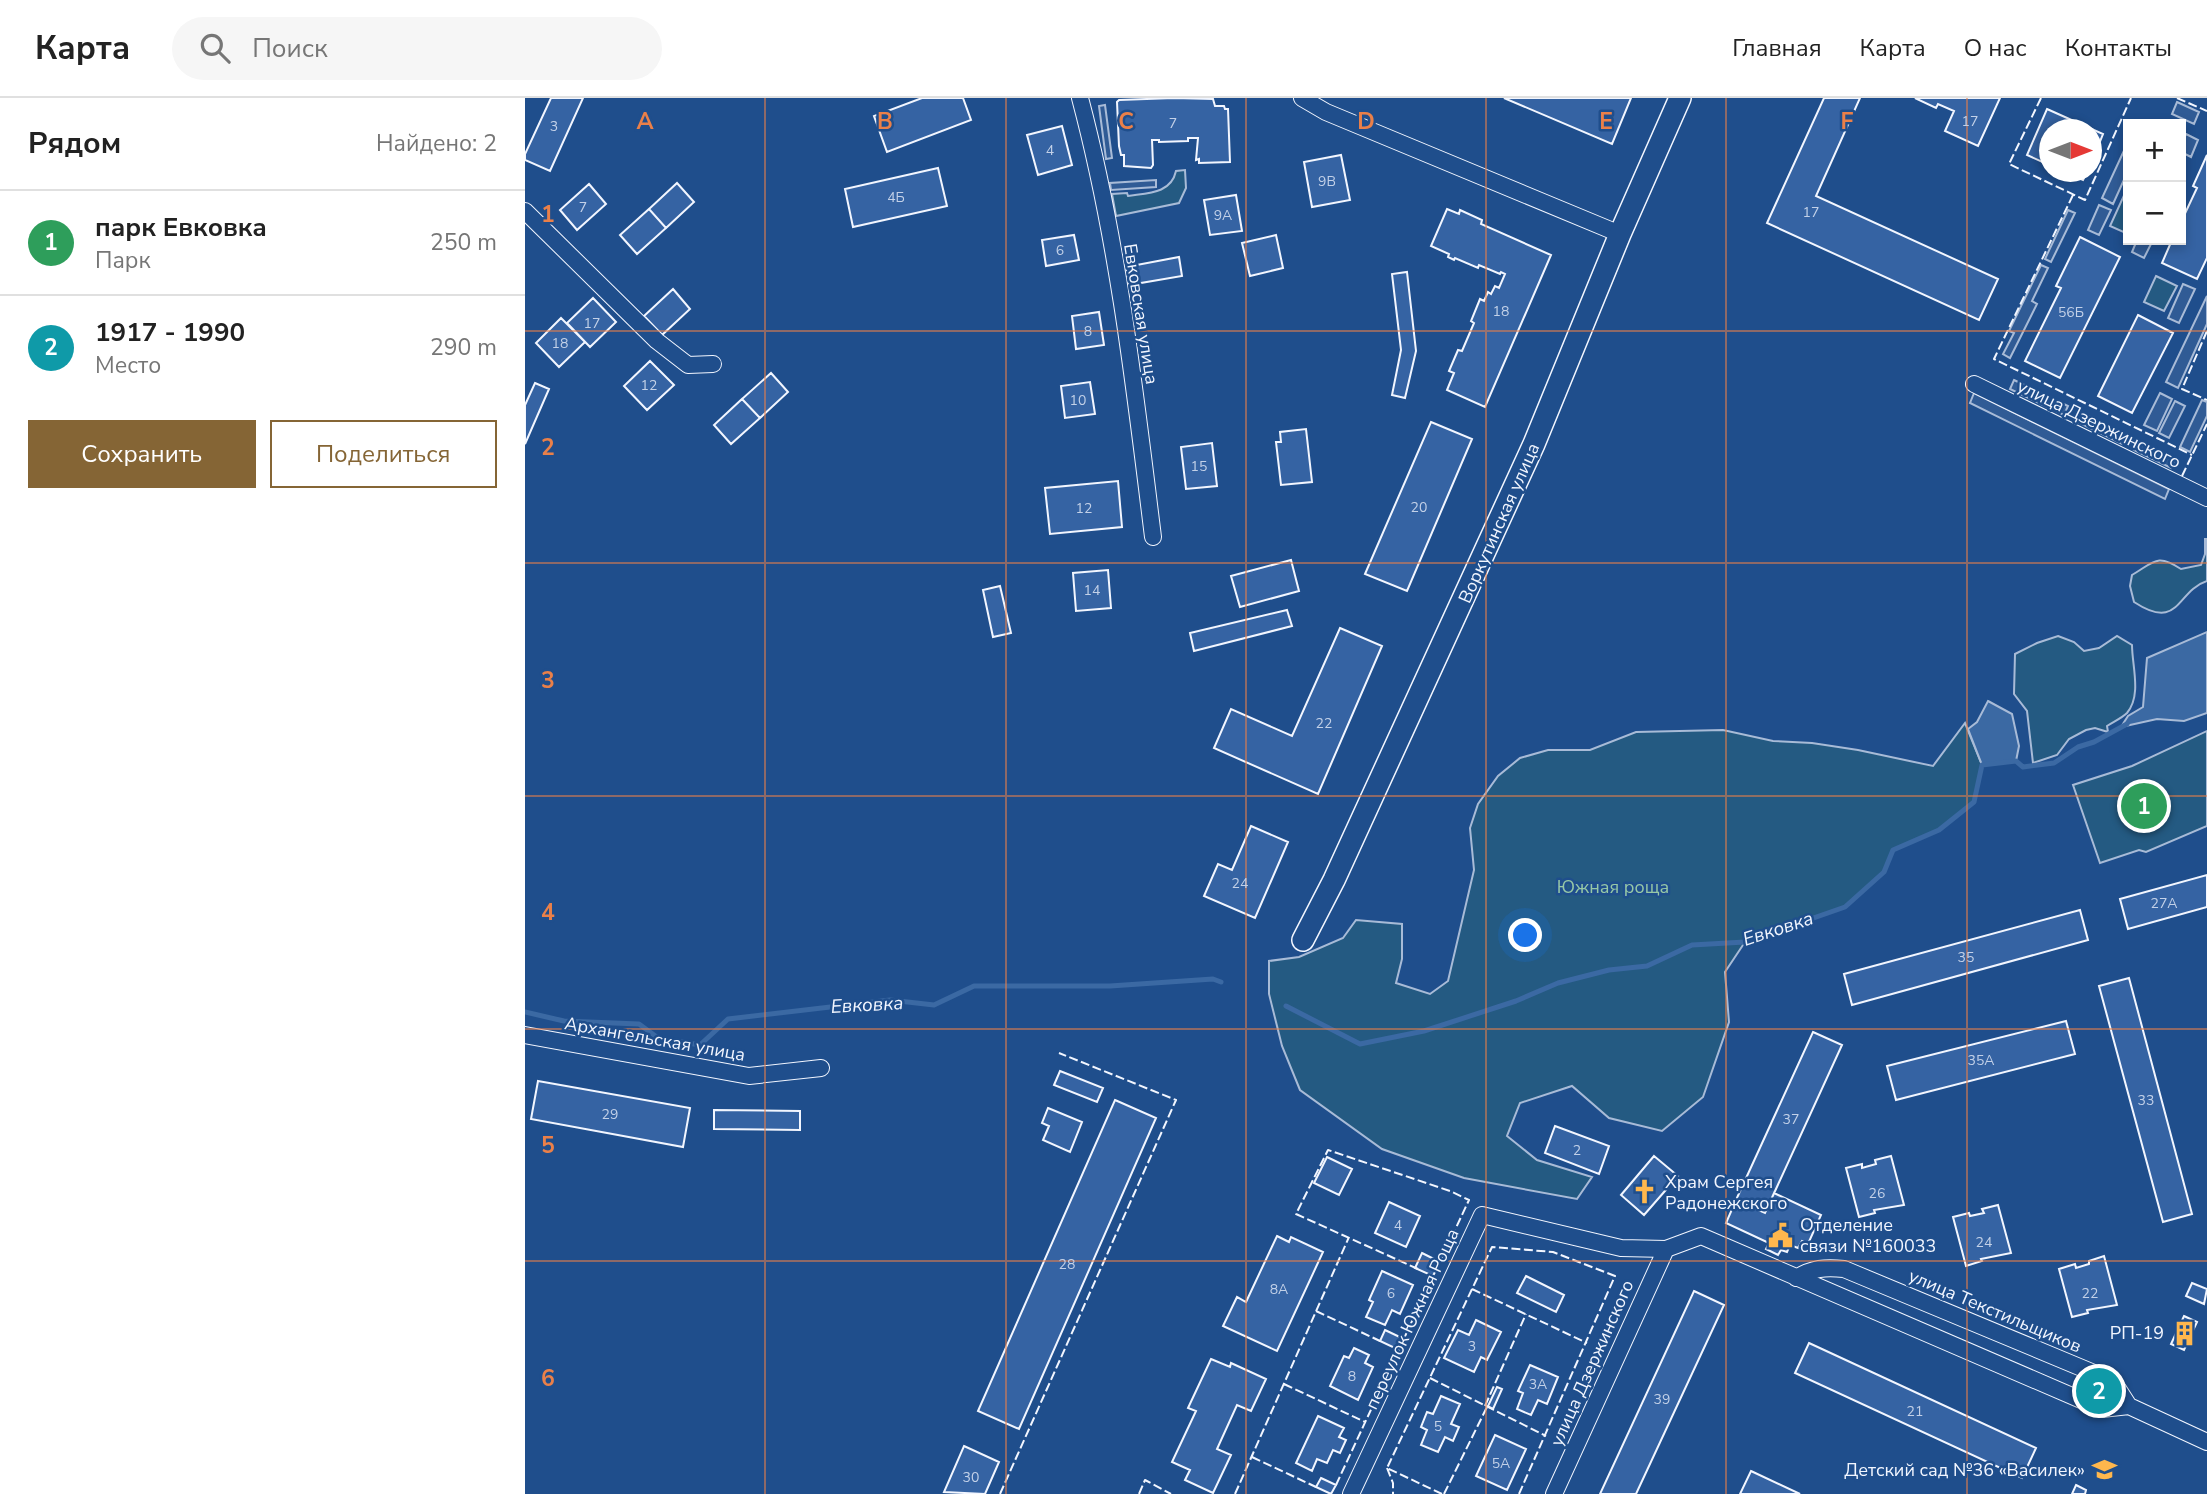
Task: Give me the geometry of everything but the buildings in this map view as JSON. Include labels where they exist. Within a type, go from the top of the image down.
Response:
[{"type":"street","name":"Евковская улица","points":[[1080,98],[1099,180],[1128,340],[1153,537]]},
{"type":"street","points":[[1302,98],[1326,112],[1620,233]]},
{"type":"street","name":"Воркутинская улица","points":[[1303,940],[1334,880],[1517,482],[1620,233],[1680,98]]},
{"type":"street","points":[[525,211],[657,341],[688,365],[713,365]]},
{"type":"street","name":"улица Дзержинского","points":[[1974,384],[2207,498]]},
{"type":"street","name":"Архангельская улица","points":[[525,1035],[748,1076],[821,1068]]},
{"type":"street","name":"переулок Южная Роща","points":[[1351,1494],[1482,1215],[1621,1248],[1665,1249]]},
{"type":"street","name":"улица Текстильщиков","points":[[1665,1249],[1701,1236],[2102,1409],[2129,1406],[2207,1442]]},
{"type":"street","name":"улица Дзержинского","points":[[1554,1494],[1665,1249]]},
{"type":"street","name":"улица Текстильщиков","points":[[1796,1278],[1810,1270],[1826,1267],[1845,1269],[2113,1381],[2129,1406]]},
{"type":"green space","points":[[1185,170],[1186,188],[1179,203],[1116,216],[1112,194],[1127,193],[1128,196],[1157,191],[1169,184],[1176,171]]},
{"type":"green space","points":[[2123,198],[2123,232],[2110,226]]},
{"type":"green space","points":[[2156,276],[2177,286],[2164,311],[2144,302]]},
{"type":"green space","points":[[2205,539],[2207,581],[2197,586],[2169,611],[2160,613],[2134,602],[2130,586],[2132,575],[2161,560],[2181,569],[2201,565],[2205,554]]},
{"type":"green space","points":[[2058,636],[2074,642],[2084,651],[2099,648],[2117,636],[2132,645],[2134,698],[2127,713],[2107,726],[2108,732],[2095,728],[2086,730],[2069,739],[2057,755],[2033,763],[2027,711],[2014,694],[2015,654]]},
{"type":"green space","name":"Южная роща","points":[[1965,723],[1982,765],[1974,802],[1939,830],[1893,850],[1884,872],[1845,907],[1745,942],[1725,972],[1729,1022],[1703,1097],[1662,1131],[1609,1118],[1572,1086],[1520,1103],[1507,1136],[1537,1160],[1592,1177],[1577,1199],[1464,1178],[1382,1149],[1300,1090],[1282,1046],[1269,994],[1269,961],[1299,957],[1343,938],[1356,920],[1402,924],[1402,959],[1396,983],[1430,994],[1448,981],[1474,870],[1470,828],[1478,804],[1498,776],[1520,758],[1548,750],[1590,750],[1636,732],[1723,730],[1773,741],[1812,743],[1858,750],[1933,766]]},
{"type":"green space","points":[[2207,731],[2207,826],[2146,852],[2139,850],[2100,863],[2073,785],[2132,766]]},
{"type":"shaded area","points":[[2177,102],[2199,112],[2194,124],[2172,114]]},
{"type":"shaded area","points":[[1105,105],[1112,158],[1106,159],[1099,106]]},
{"type":"shaded area","points":[[2186,134],[2198,140],[2191,157],[2186,154]]},
{"type":"shaded area","points":[[2123,153],[2123,182],[2113,204],[2102,198]]},
{"type":"shaded area","points":[[1156,180],[1156,187],[1111,190],[1110,183]]},
{"type":"shaded area","points":[[2099,205],[2111,210],[2099,235],[2088,230]]},
{"type":"shaded area","points":[[2068,210],[2075,213],[2051,262],[2045,259]]},
{"type":"shaded area","points":[[2135,245],[2150,245],[2144,258],[2132,252]]},
{"type":"shaded area","points":[[2041,265],[2048,268],[2032,301],[2037,304],[2010,358],[2003,354],[2014,333],[2009,331]]},
{"type":"shaded area","points":[[2183,284],[2195,289],[2179,323],[2168,318]]},
{"type":"shaded area","points":[[2207,296],[2207,324],[2178,388],[2166,382]]},
{"type":"shaded area","points":[[2014,380],[2068,406],[2064,415],[2010,389]]},
{"type":"shaded area","points":[[1974,393],[2169,489],[2165,499],[1970,403]]},
{"type":"shaded area","points":[[2160,393],[2172,399],[2157,431],[2144,425]]},
{"type":"shaded area","points":[[2202,400],[2207,402],[2207,416],[2190,452],[2180,447]]},
{"type":"shaded area","points":[[2175,401],[2185,406],[2169,438],[2159,433]]},
{"type":"shaded area","points":[[2082,413],[2126,435],[2122,444],[2078,422]]},
{"type":"shaded area","points":[[2139,441],[2175,459],[2171,468],[2134,450]]},
{"type":"shaded area","points":[[2207,632],[2207,713],[2184,721],[2157,719],[2121,727],[2128,716],[2143,707],[2147,658]]},
{"type":"shaded area","points":[[1988,701],[2012,714],[2019,746],[2016,761],[1982,765],[1968,729],[1977,722]]},
{"type":"waterway","name":"Евковка","points":[[1286,1006],[1360,1044],[1424,1031],[1516,1001],[1558,983],[1609,970],[1647,966],[1692,945],[1745,942],[1845,907],[1884,872],[1893,850],[1939,830],[1974,802],[1982,765],[2016,761],[2023,767],[2054,763],[2078,747],[2094,742],[2127,724]]},
{"type":"waterway","name":"Евковка","points":[[525,1012],[564,1021],[639,1024],[658,1038],[700,1045],[728,1019],[890,1000],[934,1005],[974,986],[1110,986],[1213,979],[1221,982]]},
{"type":"fence","points":[[2041,98],[2009,164],[2085,200],[2131,98]]},
{"type":"fence","points":[[2177,98],[2207,111]]},
{"type":"fence","points":[[2073,195],[1994,359],[2192,455]]},
{"type":"fence","points":[[2207,331],[2182,389],[2207,400]]},
{"type":"fence","points":[[2182,476],[2207,424]]},
{"type":"fence","points":[[1000,1494],[1176,1100],[1059,1053]]},
{"type":"fence","points":[[1418,1269],[1296,1214],[1328,1150],[1450,1191],[1469,1200],[1440,1262]]},
{"type":"fence","points":[[1235,1494],[1349,1237]]},
{"type":"fence","points":[[1442,1494],[1387,1468],[1492,1247],[1553,1252],[1615,1276],[1519,1494]]},
{"type":"fence","points":[[1336,1485],[1433,1276],[1430,1275]]},
{"type":"fence","points":[[1472,1289],[1587,1343]]},
{"type":"fence","points":[[1316,1311],[1380,1341]]},
{"type":"fence","points":[[1485,1406],[1526,1314]]},
{"type":"fence","points":[[1430,1378],[1546,1436]]},
{"type":"fence","points":[[1284,1384],[1365,1422]]},
{"type":"fence","points":[[1444,1494],[1487,1407]]},
{"type":"fence","points":[[1252,1457],[1316,1487]]},
{"type":"fence","points":[[1387,1468],[1393,1483],[1393,1494]]},
{"type":"fence","points":[[1139,1494],[1145,1480],[1171,1494]]},
{"type":"place","name":"парк Евковка","points":[[2144,806]]},
{"type":"place","name":"Храм Сергея Радонежского","points":[[1645,1192]]},
{"type":"place","name":"Отделение связи №160033","points":[[1780,1235]]},
{"type":"place","name":"РП-19","points":[[2184,1333]]},
{"type":"place","name":"1917 - 1990","points":[[2099,1391]]},
{"type":"place","name":"Детский сад №36 «Василек»","points":[[2105,1470]]}]
